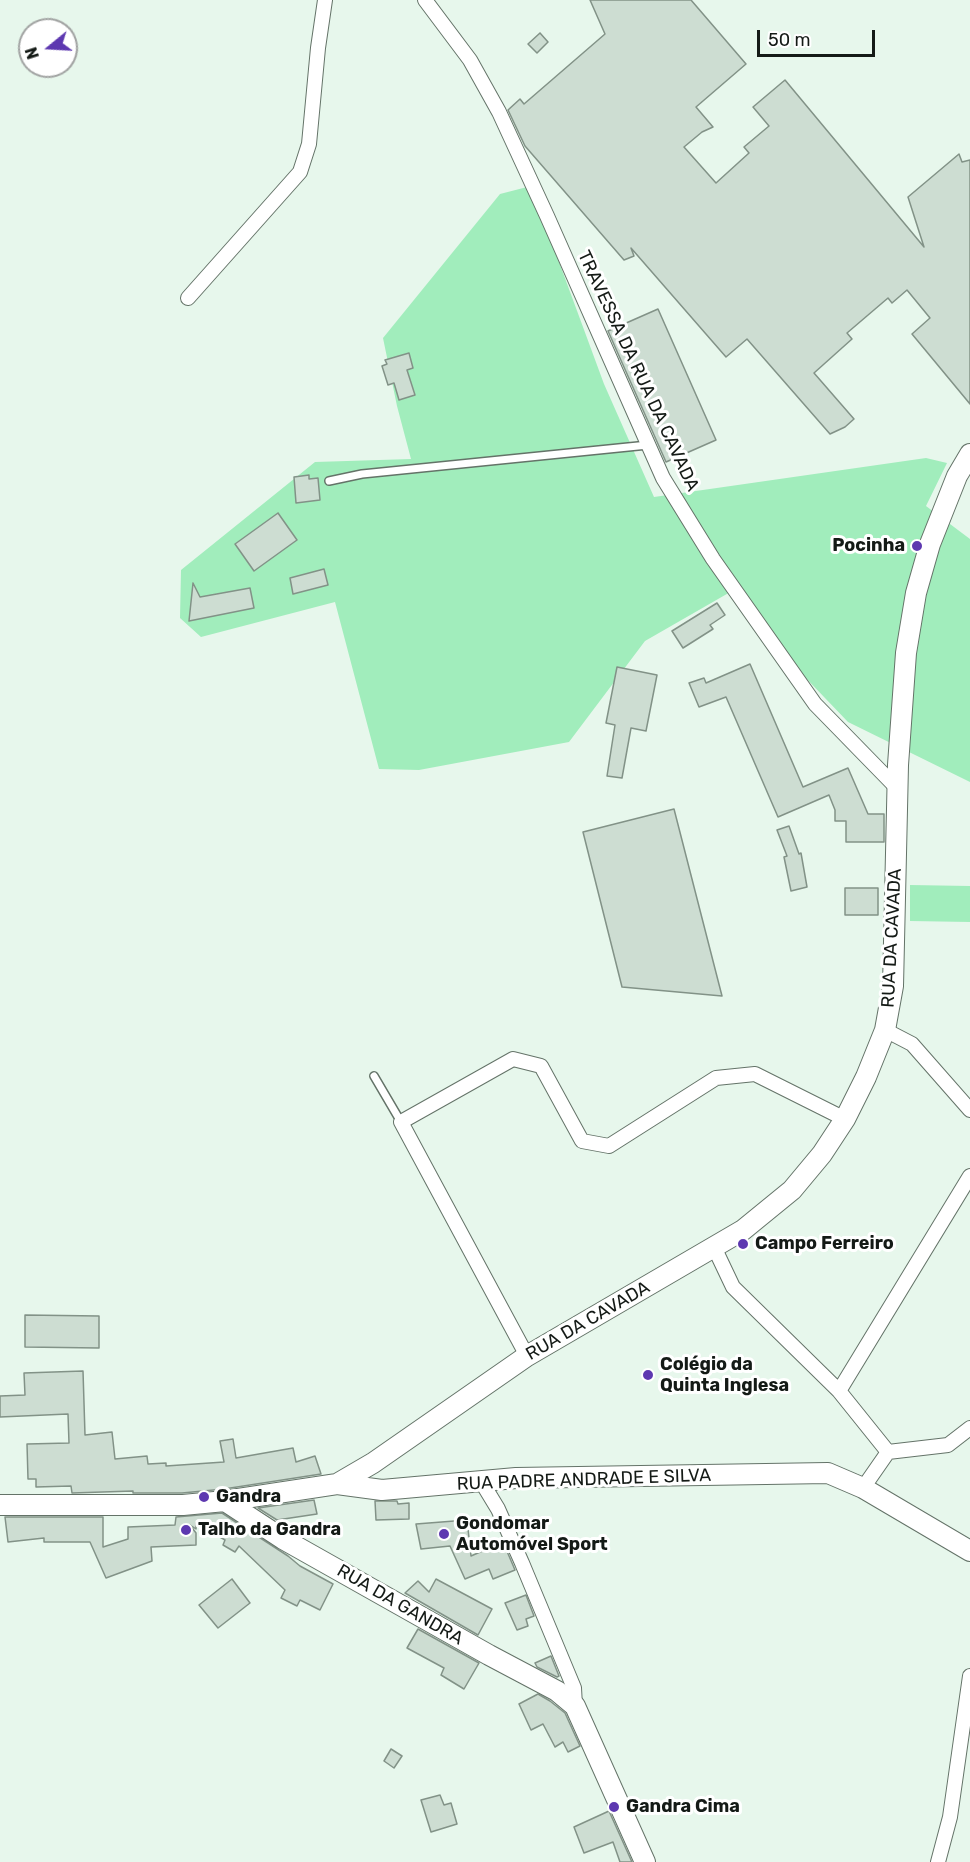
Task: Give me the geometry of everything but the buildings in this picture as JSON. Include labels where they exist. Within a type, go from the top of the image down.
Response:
[{"type":"street","points":[[188,298],[300,172],[309,144],[325,0]]},
{"type":"street","name":"TRAVESSA DA RUA DA CAVADA","points":[[426,0],[470,60],[499,112],[548,216],[663,478],[713,559],[815,704],[898,789]]},
{"type":"street","name":"RUA DA CAVADA","points":[[337,1484],[372,1463],[527,1356],[743,1230],[792,1190],[822,1154],[845,1119],[867,1077],[885,1030],[893,986],[898,789],[906,653],[916,593],[930,544],[953,486],[970,454]]},
{"type":"street","points":[[885,1030],[912,1044],[970,1110]]},
{"type":"street","points":[[527,1356],[401,1122],[513,1059],[542,1066],[582,1141],[609,1146],[716,1078],[755,1074],[845,1119]]},
{"type":"street","points":[[839,1391],[970,1176]]},
{"type":"street","points":[[714,1247],[733,1287],[839,1391],[888,1452]]},
{"type":"street","points":[[862,1488],[888,1452],[948,1445],[970,1428]]},
{"type":"street","name":"RUA PADRE ANDRADE E SILVA","points":[[0,1505],[183,1505],[225,1502],[337,1484],[382,1490],[527,1478],[828,1473],[862,1488],[970,1551]]},
{"type":"street","points":[[481,1481],[498,1509],[522,1563],[573,1688],[575,1707],[645,1862]]},
{"type":"street","name":"RUA DA GANDRA","points":[[225,1502],[283,1539],[557,1691],[575,1707]]},
{"type":"street","points":[[938,1862],[950,1816],[970,1676]]},
{"type":"lane","points":[[329,481],[362,474],[648,445]]},
{"type":"lane","points":[[374,1077],[401,1122]]},
{"type":"green space","points":[[531,186],[604,384],[654,497],[926,458],[947,463],[926,506],[970,539],[970,782],[848,722],[778,649],[739,587],[645,641],[569,742],[419,770],[379,769],[335,602],[201,637],[180,618],[181,570],[315,462],[411,459],[383,338],[500,194]]},
{"type":"green space","points":[[910,885],[970,886],[970,922],[910,921]]},
{"type":"place","name":"Pocinha","points":[[917,546]]},
{"type":"place","name":"Campo Ferreiro","points":[[743,1244]]},
{"type":"place","name":"Colégio da Quinta Inglesa","points":[[648,1375]]},
{"type":"place","name":"Gandra","points":[[204,1497]]},
{"type":"place","name":"Talho da Gandra","points":[[186,1530]]},
{"type":"place","name":"Gondomar Automóvel Sport","points":[[444,1534]]},
{"type":"place","name":"Gandra Cima","points":[[614,1807]]}]
